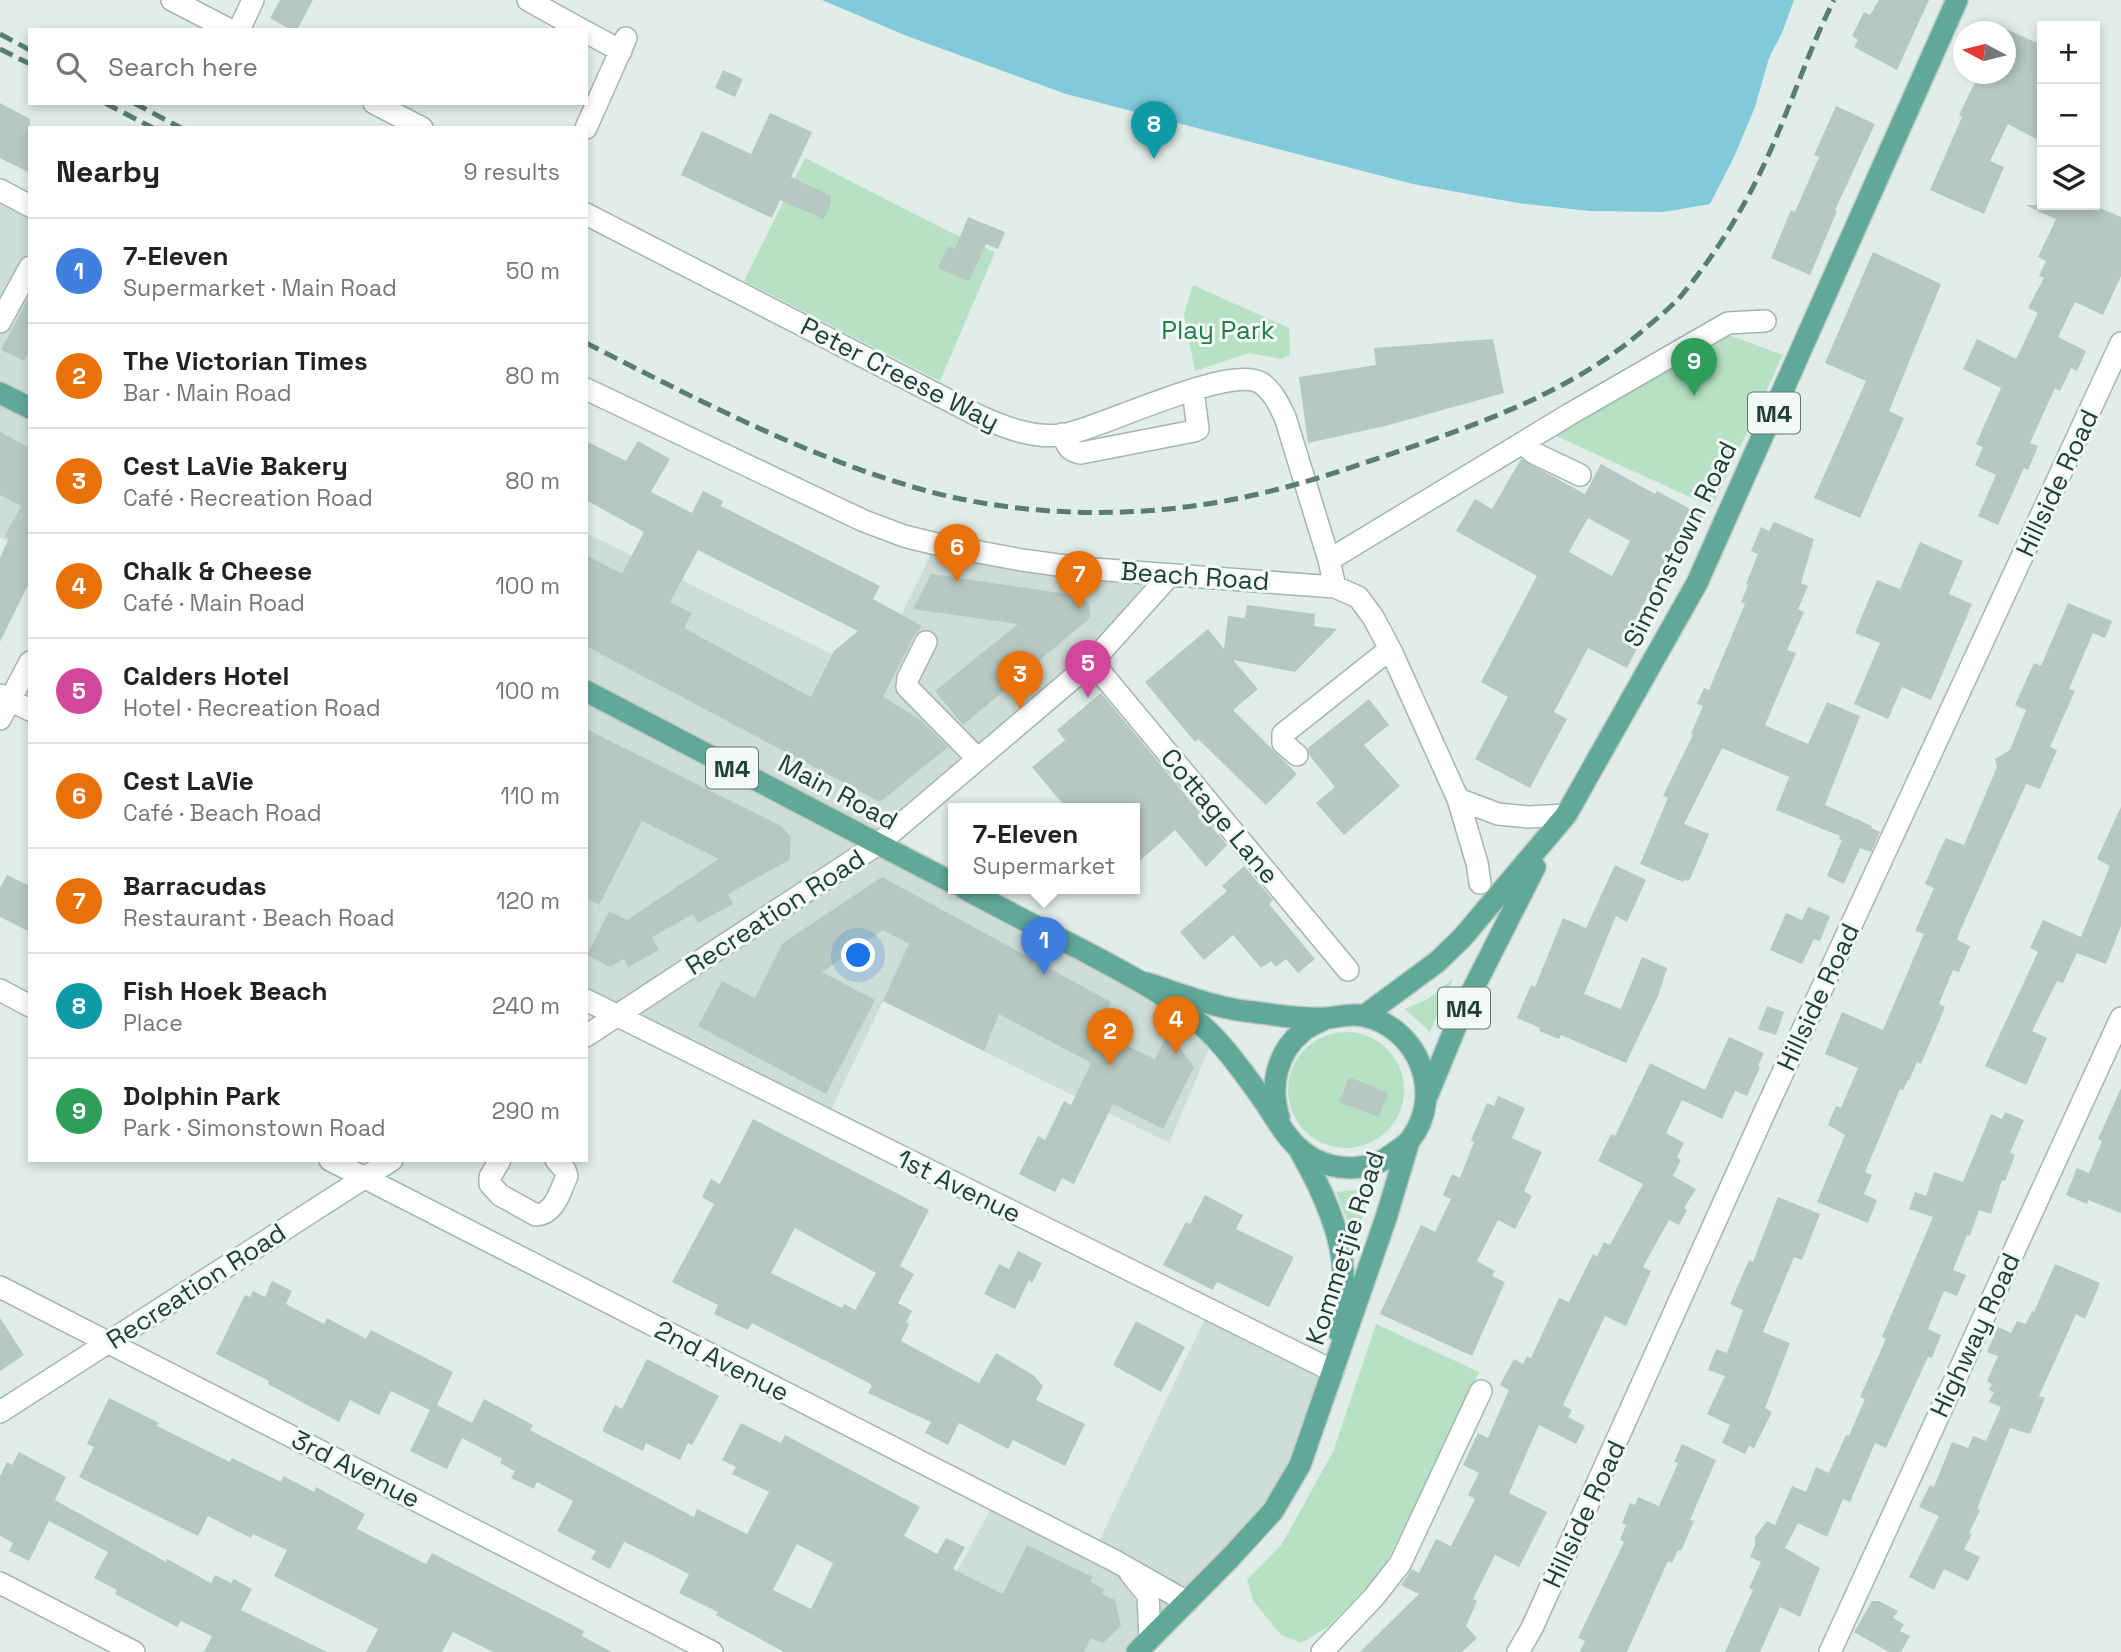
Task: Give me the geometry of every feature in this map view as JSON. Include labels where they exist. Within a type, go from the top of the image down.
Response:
[{"type":"main road","name":"Simonstown Road","points":[[1364,1016],[1446,954],[1495,901],[1566,815],[1697,583],[1957,0]]},
{"type":"main road","points":[[0,393],[28,407]]},
{"type":"main road","name":"Main Road","points":[[588,692],[948,880]]},
{"type":"main road","name":"Simonstown Road","points":[[1427,1097],[1463,1009],[1552,834]]},
{"type":"main road","name":"M4","points":[[975,894],[1146,984],[1186,1012],[1214,1037],[1299,1149],[1314,1159],[1330,1166],[1359,1168],[1385,1160],[1409,1142],[1421,1121],[1427,1097],[1423,1066],[1410,1043],[1390,1026],[1364,1016],[1326,1018],[1235,1009],[1146,984]]},
{"type":"main road","name":"M4","points":[[1283,1129],[1275,1103],[1275,1074],[1286,1050],[1302,1031],[1326,1018]]},
{"type":"main road","name":"Kommetjie Road","points":[[1143,1645],[1273,1511],[1300,1465],[1386,1218],[1409,1142]]},
{"type":"main road","name":"Kommetjie Road","points":[[1299,1149],[1313,1174],[1331,1219],[1343,1270],[1333,1371]]},
{"type":"street","points":[[172,0],[226,28]]},
{"type":"street","points":[[240,28],[253,0]]},
{"type":"street","points":[[528,0],[579,28]]},
{"type":"street","points":[[587,126],[623,45],[588,32]]},
{"type":"street","points":[[378,105],[418,126]]},
{"type":"street","points":[[0,190],[28,205]]},
{"type":"street","name":"Peter Creese Way","points":[[588,215],[1014,431],[1035,435],[1062,434],[1193,390],[1252,379],[1262,384],[1276,399],[1285,418],[1335,587]]},
{"type":"street","points":[[0,322],[28,271]]},
{"type":"street","points":[[1329,560],[1728,323],[1765,321]]},
{"type":"street","name":"Hillside Road","points":[[1518,1652],[1544,1602],[1766,1110],[2121,343]]},
{"type":"street","name":"Beach Road","points":[[588,390],[864,521],[904,536],[1022,560],[1080,568],[1335,587],[1358,597],[1373,617],[1390,649],[1458,799],[1477,863],[1480,883]]},
{"type":"street","points":[[1062,434],[1068,448],[1081,453],[1195,431],[1199,422],[1193,390]]},
{"type":"street","points":[[1522,443],[1534,453],[1580,475]]},
{"type":"street","name":"Recreation Road","points":[[588,1035],[878,844],[1092,662],[1170,575]]},
{"type":"street","points":[[926,642],[908,678],[907,687],[978,759]]},
{"type":"street","points":[[1297,755],[1283,743],[1283,734],[1390,649]]},
{"type":"street","name":"Cottage Lane","points":[[1092,662],[1348,970]]},
{"type":"street","points":[[0,719],[5,697],[28,665]]},
{"type":"street","points":[[5,697],[28,709]]},
{"type":"street","points":[[1458,799],[1498,814],[1528,817],[1566,815]]},
{"type":"street","points":[[0,990],[28,1005]]},
{"type":"street","name":"1st Avenue","points":[[588,1001],[1333,1371]]},
{"type":"street","name":"Highway Road","points":[[1829,1652],[2121,1018]]},
{"type":"street","name":"2nd Avenue","points":[[334,1162],[1115,1561],[1187,1602]]},
{"type":"street","name":"Recreation Road","points":[[0,1412],[389,1162]]},
{"type":"street","points":[[499,1162],[490,1177],[490,1184],[500,1195],[536,1216],[551,1210],[567,1176],[558,1162]]},
{"type":"street","name":"3rd Avenue","points":[[0,1287],[712,1652]]},
{"type":"street","points":[[1322,1652],[1374,1597],[1400,1564],[1481,1391]]},
{"type":"street","name":"2nd Avenue","points":[[1115,1561],[1135,1577],[1148,1595],[1143,1645]]},
{"type":"street","points":[[0,1583],[134,1652]]},
{"type":"shaded area","points":[[0,190],[28,205],[28,552],[0,537]]},
{"type":"shaded area","points":[[588,534],[872,674],[936,544],[1170,575],[1092,662],[879,844],[948,880],[948,894],[973,894],[1214,1037],[1169,1143],[883,1001],[826,1120],[588,1001]]},
{"type":"shaded area","points":[[1209,1310],[1333,1371],[1300,1465],[1137,1652],[913,1652],[995,1501],[1094,1552]]},
{"type":"green space","points":[[805,158],[995,252],[940,381],[744,281]]},
{"type":"green space","name":"Play Park","points":[[1193,285],[1289,328],[1290,355],[1281,359],[1249,353],[1195,371],[1184,314]]},
{"type":"green space","points":[[1726,334],[1783,355],[1712,507],[1556,436]]},
{"type":"green space","points":[[1453,979],[1430,1032],[1405,1009],[1428,999]]},
{"type":"green space","points":[[1346,1032],[1368,1036],[1387,1049],[1400,1068],[1404,1090],[1400,1112],[1387,1131],[1368,1144],[1346,1148],[1324,1144],[1305,1131],[1292,1112],[1288,1090],[1292,1068],[1305,1049],[1324,1036]]},
{"type":"green space","points":[[1373,1188],[1354,1250],[1352,1233],[1336,1192]]},
{"type":"green space","points":[[1376,1324],[1479,1372],[1383,1570],[1328,1627],[1301,1643],[1281,1635],[1254,1602],[1247,1580],[1282,1544],[1333,1452]]},
{"type":"water","points":[[822,0],[1794,0],[1769,58],[1755,107],[1710,204],[1663,212],[1590,211],[1518,203],[1413,184],[1066,94],[907,36]]},
{"type":"building","points":[[280,0],[313,0],[298,28],[288,28],[270,18]]},
{"type":"building","points":[[1879,0],[1929,0],[1897,70],[1854,47],[1858,40],[1852,36],[1864,12],[1870,15]]},
{"type":"building","points":[[2016,33],[2037,43],[2037,139],[2008,124],[1990,161],[2004,167],[1984,214],[1930,190],[1962,117],[1959,115],[1974,84],[2016,84]]},
{"type":"building","points":[[723,70],[743,79],[735,97],[715,88]]},
{"type":"building","points":[[0,103],[30,119],[28,172],[0,158]]},
{"type":"building","points":[[1836,106],[1875,124],[1835,210],[1837,211],[1810,275],[1771,258],[1791,210],[1795,212],[1819,157],[1814,155]]},
{"type":"building","points":[[770,113],[812,132],[791,177],[831,196],[824,219],[780,200],[772,218],[681,175],[702,131],[751,154]]},
{"type":"building","points":[[2025,205],[2037,205],[2037,210],[2100,208],[2121,217],[2121,276],[2103,315],[2075,302],[2058,337],[2086,351],[2077,371],[2071,368],[2060,391],[2055,388],[2030,443],[2038,446],[2028,470],[2024,468],[1998,525],[1978,516],[1996,475],[1975,465],[1983,447],[1976,444],[2001,388],[1963,369],[1977,339],[2016,359],[2038,313],[2028,308],[2044,278],[2039,276],[2046,261],[2038,257],[2056,219]]},
{"type":"building","points":[[968,217],[1005,232],[998,249],[986,244],[969,281],[938,268],[948,246],[955,249]]},
{"type":"building","points":[[1873,252],[1941,284],[1889,411],[1904,418],[1860,518],[1814,498],[1866,381],[1825,363]]},
{"type":"building","points":[[28,299],[28,353],[24,361],[1,350]]},
{"type":"building","points":[[1493,339],[1504,393],[1385,426],[1308,443],[1299,377],[1376,365],[1374,348]]},
{"type":"building","points":[[0,432],[28,447],[28,585],[0,642],[0,558],[9,538],[5,536],[21,506],[0,495]]},
{"type":"building","points":[[638,441],[670,459],[651,492],[692,513],[703,491],[723,501],[721,506],[880,586],[873,599],[922,626],[914,636],[883,697],[921,720],[948,747],[880,802],[588,647],[588,556],[622,574],[644,532],[588,501],[588,442],[626,461]],"holes":[[[698,550],[858,631],[834,651],[811,697],[684,628],[692,613],[670,602]]]},
{"type":"building","points":[[1521,459],[1585,494],[1601,464],[1655,494],[1657,491],[1703,516],[1676,572],[1664,566],[1632,627],[1645,633],[1627,668],[1588,648],[1554,712],[1567,719],[1530,788],[1475,759],[1508,697],[1481,682],[1537,576],[1456,531],[1475,499],[1492,509]],"holes":[[[1588,518],[1630,541],[1612,576],[1569,552]]]},
{"type":"building","points":[[1774,522],[1814,539],[1801,583],[1808,586],[1798,609],[1804,612],[1787,650],[1796,653],[1765,725],[1808,744],[1827,702],[1860,716],[1825,805],[1880,832],[1871,852],[1860,848],[1844,884],[1827,876],[1842,840],[1839,839],[1840,836],[1776,810],[1789,777],[1722,748],[1684,824],[1709,834],[1691,877],[1683,882],[1640,864],[1668,798],[1663,796],[1693,735],[1691,734],[1703,706],[1697,704],[1704,688],[1709,690],[1745,604],[1741,602],[1758,554],[1751,551],[1761,527],[1769,531]]},
{"type":"building","points":[[1920,542],[1963,561],[1949,594],[1972,604],[1931,700],[1902,687],[1888,719],[1854,704],[1880,643],[1855,633],[1877,580],[1900,589]]},
{"type":"building","points":[[931,574],[1080,596],[1089,604],[1090,618],[963,725],[935,691],[1018,624],[913,609]]},
{"type":"building","points":[[2068,603],[2112,621],[2105,638],[2093,633],[2069,689],[2075,691],[2050,747],[2057,750],[2040,789],[2026,784],[1960,931],[1957,940],[1970,946],[1959,972],[1953,970],[1939,1004],[1945,1007],[1921,1064],[1917,1062],[1909,1081],[1903,1090],[1900,1089],[1865,1172],[1872,1175],[1864,1194],[1877,1200],[1868,1223],[1817,1202],[1845,1135],[1828,1125],[1836,1106],[1841,1108],[1858,1068],[1825,1054],[1842,1012],[1883,1030],[1924,934],[1915,931],[1934,888],[1925,884],[1946,838],[1964,845],[1997,767],[1995,759],[2010,750],[2026,710],[2015,705],[2034,663],[2041,666]]},
{"type":"building","points":[[1247,605],[1315,614],[1314,626],[1337,629],[1295,672],[1233,660],[1258,689],[1233,710],[1297,774],[1266,805],[1198,739],[1195,742],[1145,682],[1208,629],[1224,649],[1228,616],[1245,618]]},
{"type":"building","points":[[1101,693],[1227,845],[1206,867],[1175,830],[1140,861],[1140,803],[1062,803],[1032,767],[1065,740],[1057,730]]},
{"type":"building","points":[[1369,699],[1389,725],[1364,745],[1400,786],[1344,835],[1316,803],[1335,787],[1310,756],[1308,748]]},
{"type":"building","points":[[588,730],[781,826],[791,837],[789,860],[728,894],[733,904],[698,923],[693,914],[652,937],[659,950],[628,967],[624,959],[610,967],[588,956],[609,911],[627,920],[719,859],[642,821],[599,905],[588,899]]},
{"type":"building","points":[[2121,807],[2121,926],[2106,964],[2077,953],[2063,983],[2057,981],[2032,1031],[2047,1038],[2026,1085],[1985,1066],[2038,952],[2030,948],[2043,920],[2081,937],[2110,866],[2097,859]]},
{"type":"building","points":[[1615,865],[1646,880],[1627,922],[1616,916],[1584,994],[1621,1009],[1642,957],[1667,968],[1658,996],[1626,1063],[1561,1035],[1559,1039],[1539,1031],[1540,1028],[1517,1018],[1531,985],[1535,987],[1563,918],[1586,928]]},
{"type":"building","points":[[1244,866],[1273,900],[1269,904],[1315,959],[1298,973],[1286,959],[1276,967],[1271,961],[1261,968],[1233,935],[1204,960],[1180,932],[1227,891],[1222,886]]},
{"type":"building","points":[[7,875],[28,885],[28,931],[0,917],[0,888]]},
{"type":"building","points":[[882,877],[1111,1002],[1096,1031],[1155,1059],[1168,1032],[1194,1067],[1163,1129],[1113,1104],[1074,1184],[1062,1178],[1055,1192],[1019,1174],[1038,1136],[1045,1140],[1064,1101],[1071,1105],[1091,1063],[999,1014],[984,1051],[883,1001],[909,944],[883,930],[822,972],[875,1000],[826,1094],[698,1026],[722,981],[755,998],[783,943]]},
{"type":"building","points":[[1808,907],[1830,916],[1820,941],[1814,939],[1802,964],[1770,950],[1786,913],[1802,920]]},
{"type":"building","points":[[1767,1006],[1784,1012],[1776,1035],[1758,1029]]},
{"type":"building","points":[[1729,1037],[1764,1053],[1758,1066],[1760,1067],[1747,1096],[1735,1091],[1722,1119],[1682,1100],[1666,1133],[1684,1143],[1677,1157],[1681,1160],[1673,1176],[1696,1189],[1684,1208],[1687,1210],[1679,1225],[1669,1220],[1643,1267],[1651,1271],[1626,1326],[1605,1316],[1563,1405],[1572,1410],[1568,1417],[1585,1426],[1576,1444],[1539,1425],[1509,1493],[1547,1512],[1519,1567],[1495,1555],[1473,1599],[1477,1601],[1466,1626],[1477,1638],[1462,1652],[1360,1652],[1419,1594],[1401,1585],[1412,1569],[1419,1573],[1436,1539],[1451,1546],[1475,1499],[1468,1495],[1479,1473],[1463,1465],[1478,1433],[1488,1438],[1509,1390],[1500,1385],[1514,1359],[1523,1364],[1527,1356],[1531,1358],[1559,1298],[1569,1302],[1593,1254],[1597,1257],[1604,1242],[1610,1245],[1643,1184],[1598,1161],[1611,1134],[1615,1136],[1650,1063],[1705,1090]]},
{"type":"building","points":[[1349,1077],[1388,1093],[1379,1117],[1339,1102]]},
{"type":"building","points":[[2121,1088],[2121,1213],[2066,1195],[2077,1168],[2089,1173],[2102,1141],[2098,1139]]},
{"type":"building","points":[[1498,1096],[1525,1108],[1512,1138],[1542,1152],[1524,1191],[1532,1196],[1515,1229],[1498,1220],[1477,1261],[1495,1271],[1492,1276],[1505,1282],[1472,1356],[1380,1314],[1421,1225],[1435,1232],[1451,1199],[1443,1195],[1452,1174],[1460,1178],[1474,1142],[1471,1140],[1487,1103],[1494,1106]]},
{"type":"building","points":[[2005,1112],[2024,1120],[2010,1153],[2015,1155],[2005,1181],[2002,1180],[1991,1214],[1979,1210],[1970,1236],[1967,1235],[1953,1270],[1966,1275],[1957,1296],[1944,1291],[1928,1329],[1941,1335],[1932,1358],[1928,1357],[1886,1448],[1875,1443],[1850,1502],[1843,1499],[1827,1537],[1798,1523],[1785,1548],[1820,1568],[1800,1617],[1780,1607],[1760,1652],[1725,1652],[1753,1590],[1749,1588],[1761,1562],[1750,1557],[1755,1537],[1767,1521],[1775,1525],[1792,1486],[1806,1492],[1816,1467],[1829,1473],[1865,1399],[1860,1397],[1886,1339],[1882,1337],[1933,1217],[1909,1209],[1915,1192],[1926,1196],[1934,1172],[1963,1182],[1991,1114],[2002,1119]]},
{"type":"building","points":[[753,1119],[929,1210],[900,1266],[914,1274],[898,1303],[912,1311],[901,1341],[979,1383],[996,1353],[1033,1375],[1043,1386],[1036,1400],[1085,1424],[1065,1466],[1013,1440],[1008,1449],[959,1423],[948,1445],[925,1433],[931,1422],[868,1393],[872,1386],[869,1383],[752,1323],[748,1330],[714,1314],[718,1305],[672,1282],[714,1204],[702,1197],[711,1179],[720,1184]],"holes":[[[795,1228],[876,1273],[855,1310],[844,1304],[842,1308],[771,1273]]]},
{"type":"building","points":[[1205,1195],[1243,1215],[1236,1229],[1294,1257],[1269,1307],[1217,1282],[1213,1290],[1163,1265],[1186,1222],[1190,1224]]},
{"type":"building","points":[[1778,1197],[1820,1214],[1802,1260],[1794,1257],[1763,1332],[1790,1343],[1765,1408],[1772,1412],[1754,1448],[1749,1446],[1745,1454],[1722,1443],[1730,1425],[1707,1414],[1725,1376],[1708,1370],[1716,1349],[1727,1353],[1743,1310],[1730,1304],[1749,1260],[1753,1262]]},
{"type":"building","points":[[1018,1251],[1042,1263],[1032,1283],[1029,1280],[1015,1309],[984,1294],[999,1264],[1009,1269]]},
{"type":"building","points":[[2055,1264],[2100,1283],[2085,1319],[2076,1314],[2039,1396],[2045,1398],[2030,1434],[2010,1428],[1977,1509],[1980,1510],[1969,1533],[1972,1534],[1964,1549],[1980,1557],[1968,1581],[1944,1569],[1934,1590],[1909,1577],[1939,1516],[1919,1507],[1930,1485],[1934,1487],[1952,1442],[1968,1448],[1973,1436],[1986,1441],[2001,1407],[1989,1402],[1994,1392],[1989,1390],[1992,1384],[1987,1381],[1998,1356],[1987,1352],[1998,1327],[2011,1333],[2017,1321],[2026,1324]]},
{"type":"building","points":[[272,1281],[292,1291],[286,1304],[324,1324],[327,1318],[366,1339],[371,1330],[453,1372],[437,1405],[472,1423],[484,1399],[533,1425],[530,1430],[694,1517],[697,1509],[747,1534],[769,1492],[732,1474],[736,1467],[722,1460],[741,1423],[781,1443],[785,1435],[920,1507],[904,1536],[937,1554],[946,1538],[965,1547],[953,1569],[1003,1594],[1027,1545],[1093,1577],[1090,1582],[1104,1589],[1102,1594],[1115,1600],[1121,1626],[1103,1643],[1091,1638],[1084,1652],[784,1652],[716,1615],[718,1612],[679,1593],[689,1574],[650,1554],[624,1542],[610,1569],[591,1559],[596,1551],[557,1531],[573,1501],[537,1482],[534,1489],[511,1478],[515,1471],[500,1463],[502,1459],[462,1438],[447,1469],[410,1451],[430,1410],[391,1391],[379,1415],[350,1400],[339,1422],[216,1354],[245,1295],[250,1297],[253,1291],[265,1297]],"holes":[[[797,1544],[833,1563],[811,1609],[773,1590]]]},
{"type":"building","points":[[0,1318],[24,1355],[0,1371]]},
{"type":"building","points":[[1136,1321],[1185,1347],[1161,1392],[1113,1365]]},
{"type":"building","points":[[647,1359],[719,1396],[692,1445],[688,1443],[680,1460],[646,1443],[643,1451],[602,1431],[615,1405],[622,1409]]},
{"type":"building","points":[[109,1398],[159,1423],[157,1426],[230,1462],[232,1458],[281,1482],[283,1476],[314,1492],[316,1487],[365,1514],[357,1529],[426,1564],[432,1553],[584,1631],[582,1636],[612,1652],[493,1652],[453,1632],[442,1652],[366,1652],[378,1629],[274,1576],[287,1550],[253,1534],[251,1538],[208,1516],[198,1536],[79,1477],[94,1447],[87,1444]]},
{"type":"building","points":[[1682,1444],[1716,1460],[1690,1520],[1694,1521],[1681,1551],[1678,1550],[1672,1563],[1668,1561],[1627,1652],[1580,1652],[1585,1641],[1578,1638],[1624,1542],[1620,1540],[1626,1525],[1622,1523],[1630,1503],[1635,1505],[1638,1497],[1659,1506],[1678,1463],[1674,1462]]},
{"type":"building","points":[[19,1452],[66,1477],[55,1500],[166,1562],[167,1559],[211,1583],[215,1575],[231,1583],[234,1579],[252,1589],[241,1610],[327,1652],[204,1652],[212,1636],[181,1621],[177,1627],[115,1594],[117,1590],[94,1578],[108,1552],[49,1521],[29,1561],[9,1551],[13,1543],[0,1536],[0,1476],[7,1462],[12,1465]]},
{"type":"building","points":[[1872,1601],[1879,1601],[1898,1611],[1893,1618],[1904,1624],[1900,1631],[1910,1636],[1901,1652],[1889,1652],[1854,1632]]},
{"type":"railway","points":[[588,344],[787,441],[871,473],[953,497],[1036,510],[1120,512],[1204,504],[1291,486],[1456,431],[1542,395],[1597,365],[1665,312],[1709,260],[1756,182],[1834,0]]},
{"type":"railway","points":[[0,34],[28,49]]},
{"type":"railway","points":[[0,49],[28,63]]},
{"type":"railway","points":[[109,105],[149,126]]},
{"type":"railway","points":[[138,105],[177,126]]},
{"type":"place","name":"Fish Hoek Beach","points":[[1154,159]]},
{"type":"place","name":"Dolphin Park","points":[[1694,396]]},
{"type":"place","name":"Cest LaVie","points":[[957,582]]},
{"type":"place","name":"Barracudas","points":[[1079,609]]},
{"type":"place","name":"Calders Hotel","points":[[1088,698]]},
{"type":"place","name":"Cest LaVie Bakery","points":[[1020,709]]},
{"type":"place","name":"7-Eleven","points":[[1044,975]]},
{"type":"place","name":"Chalk & Cheese","points":[[1176,1054]]},
{"type":"place","name":"The Victorian Times","points":[[1110,1066]]}]
